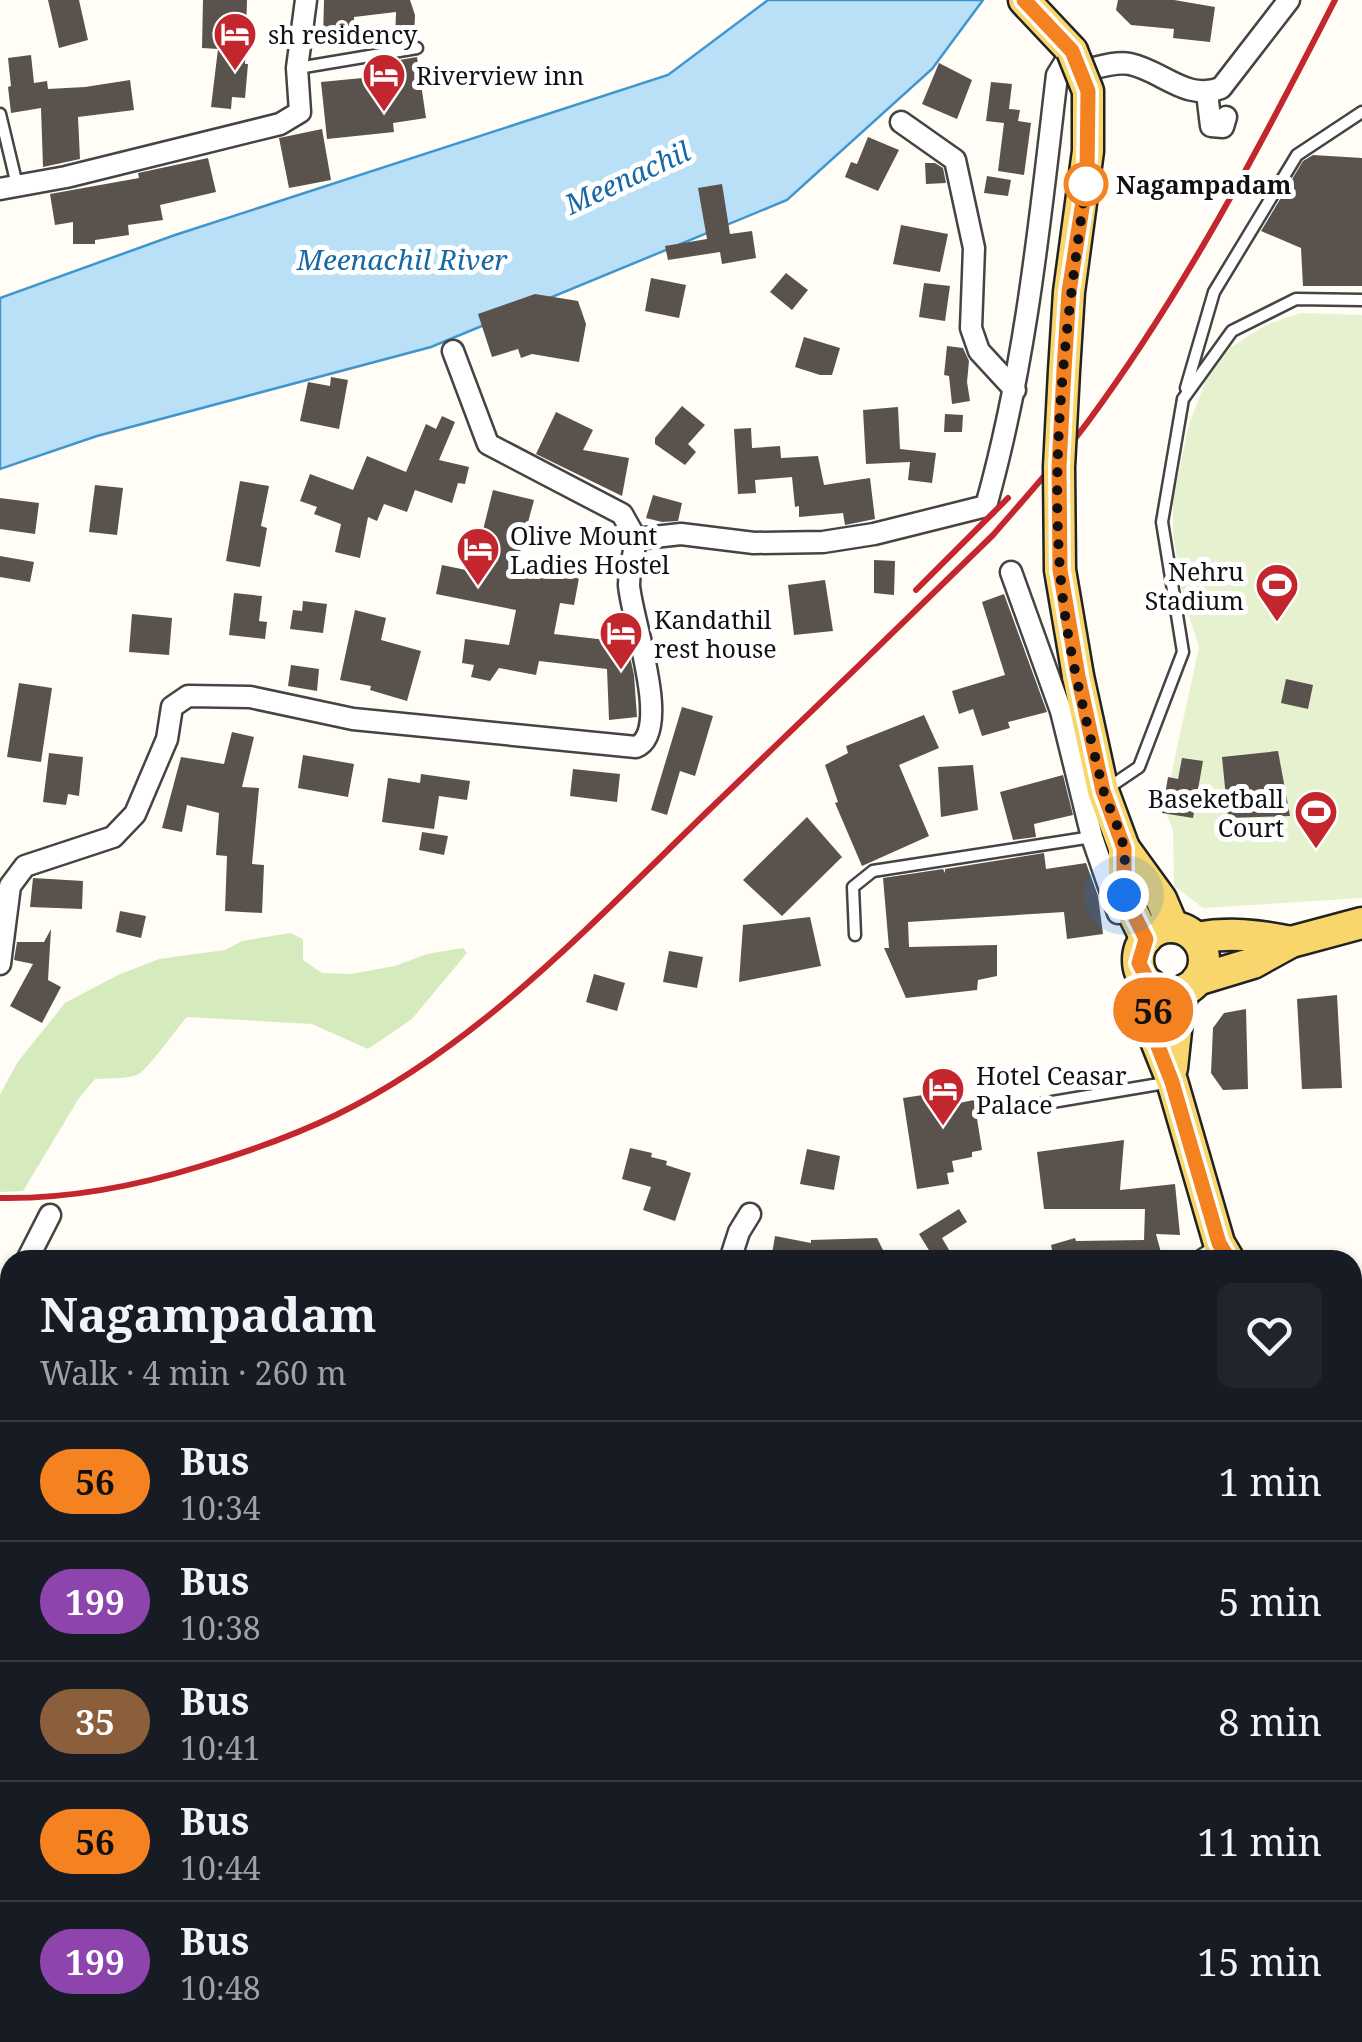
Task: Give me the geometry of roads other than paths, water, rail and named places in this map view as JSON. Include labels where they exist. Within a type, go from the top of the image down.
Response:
[{"type":"main road","points":[[1024,0],[1077,61],[1088,91],[1088,163],[1069,292],[1059,467],[1060,570],[1103,791],[1124,848],[1161,899],[1172,934],[1204,958],[1179,1003],[1172,1082]]},
{"type":"main road","points":[[1150,985],[1168,992],[1253,963],[1290,942],[1362,923]]},
{"type":"main road","points":[[1213,1250],[1172,1082],[1156,1041],[1150,985],[1139,963],[1172,934],[1258,934],[1290,942]]},
{"type":"street","points":[[8,187],[66,177],[280,124],[300,112],[297,68],[306,0]]},
{"type":"street","points":[[636,539],[680,534],[754,543],[823,542],[874,534],[986,506],[1015,390],[1032,294],[1058,74],[1077,61],[1129,64],[1190,91],[1207,93],[1221,88],[1289,0]]},
{"type":"street","points":[[1207,93],[1211,126],[1222,127],[1226,116]]},
{"type":"street","points":[[900,122],[955,160],[974,248],[971,328],[979,351],[1015,390]]},
{"type":"street","points":[[0,964],[10,886],[25,866],[113,837],[135,814],[166,739],[172,707],[188,696],[250,697],[354,719],[636,746],[645,743],[651,733],[648,678],[629,584],[636,539],[622,514],[488,444],[453,352]]},
{"type":"street","points":[[1011,572],[1062,712],[1092,837],[1116,912],[1172,934]]},
{"type":"street","points":[[733,1250],[750,1214]]},
{"type":"street","points":[[32,1250],[50,1215]]},
{"type":"lane","points":[[297,68],[417,48]]},
{"type":"lane","points":[[1103,791],[1139,766],[1183,652],[1162,522],[1183,399],[1214,292],[1297,155],[1362,112]]},
{"type":"lane","points":[[0,114],[8,187]]},
{"type":"lane","points":[[1183,399],[1232,330],[1296,299],[1362,300]]},
{"type":"lane","points":[[855,935],[853,887],[873,870],[1092,837]]},
{"type":"lane","points":[[1005,1110],[1172,1082]]},
{"type":"water","name":"Meenachil River","points":[[768,0],[983,0],[932,69],[787,200],[431,347],[97,436],[0,469],[0,298],[175,235],[668,75]]},
{"type":"railway","points":[[0,1198],[77,1194],[152,1180],[303,1130],[389,1086],[439,1053],[580,936],[993,535],[1065,452],[1189,270],[1335,0]]},
{"type":"railway","points":[[916,590],[1008,498]]},
{"type":"place","name":"sh residency","points":[[235,72]]},
{"type":"place","name":"Riverview inn","points":[[384,113]]},
{"type":"place","name":"Nagampadam","points":[[1086,184]]},
{"type":"place","name":"Olive Mount Ladies Hostel","points":[[478,587]]},
{"type":"place","name":"Nehru Stadium","points":[[1277,623]]},
{"type":"place","name":"Kandathil rest house","points":[[621,671]]},
{"type":"place","name":"Baseketball Court","points":[[1316,850]]},
{"type":"place","name":"Hotel Ceasar Palace","points":[[943,1127]]},
{"type":"water label","name":"Meenachil","points":[[627,177]]}]
